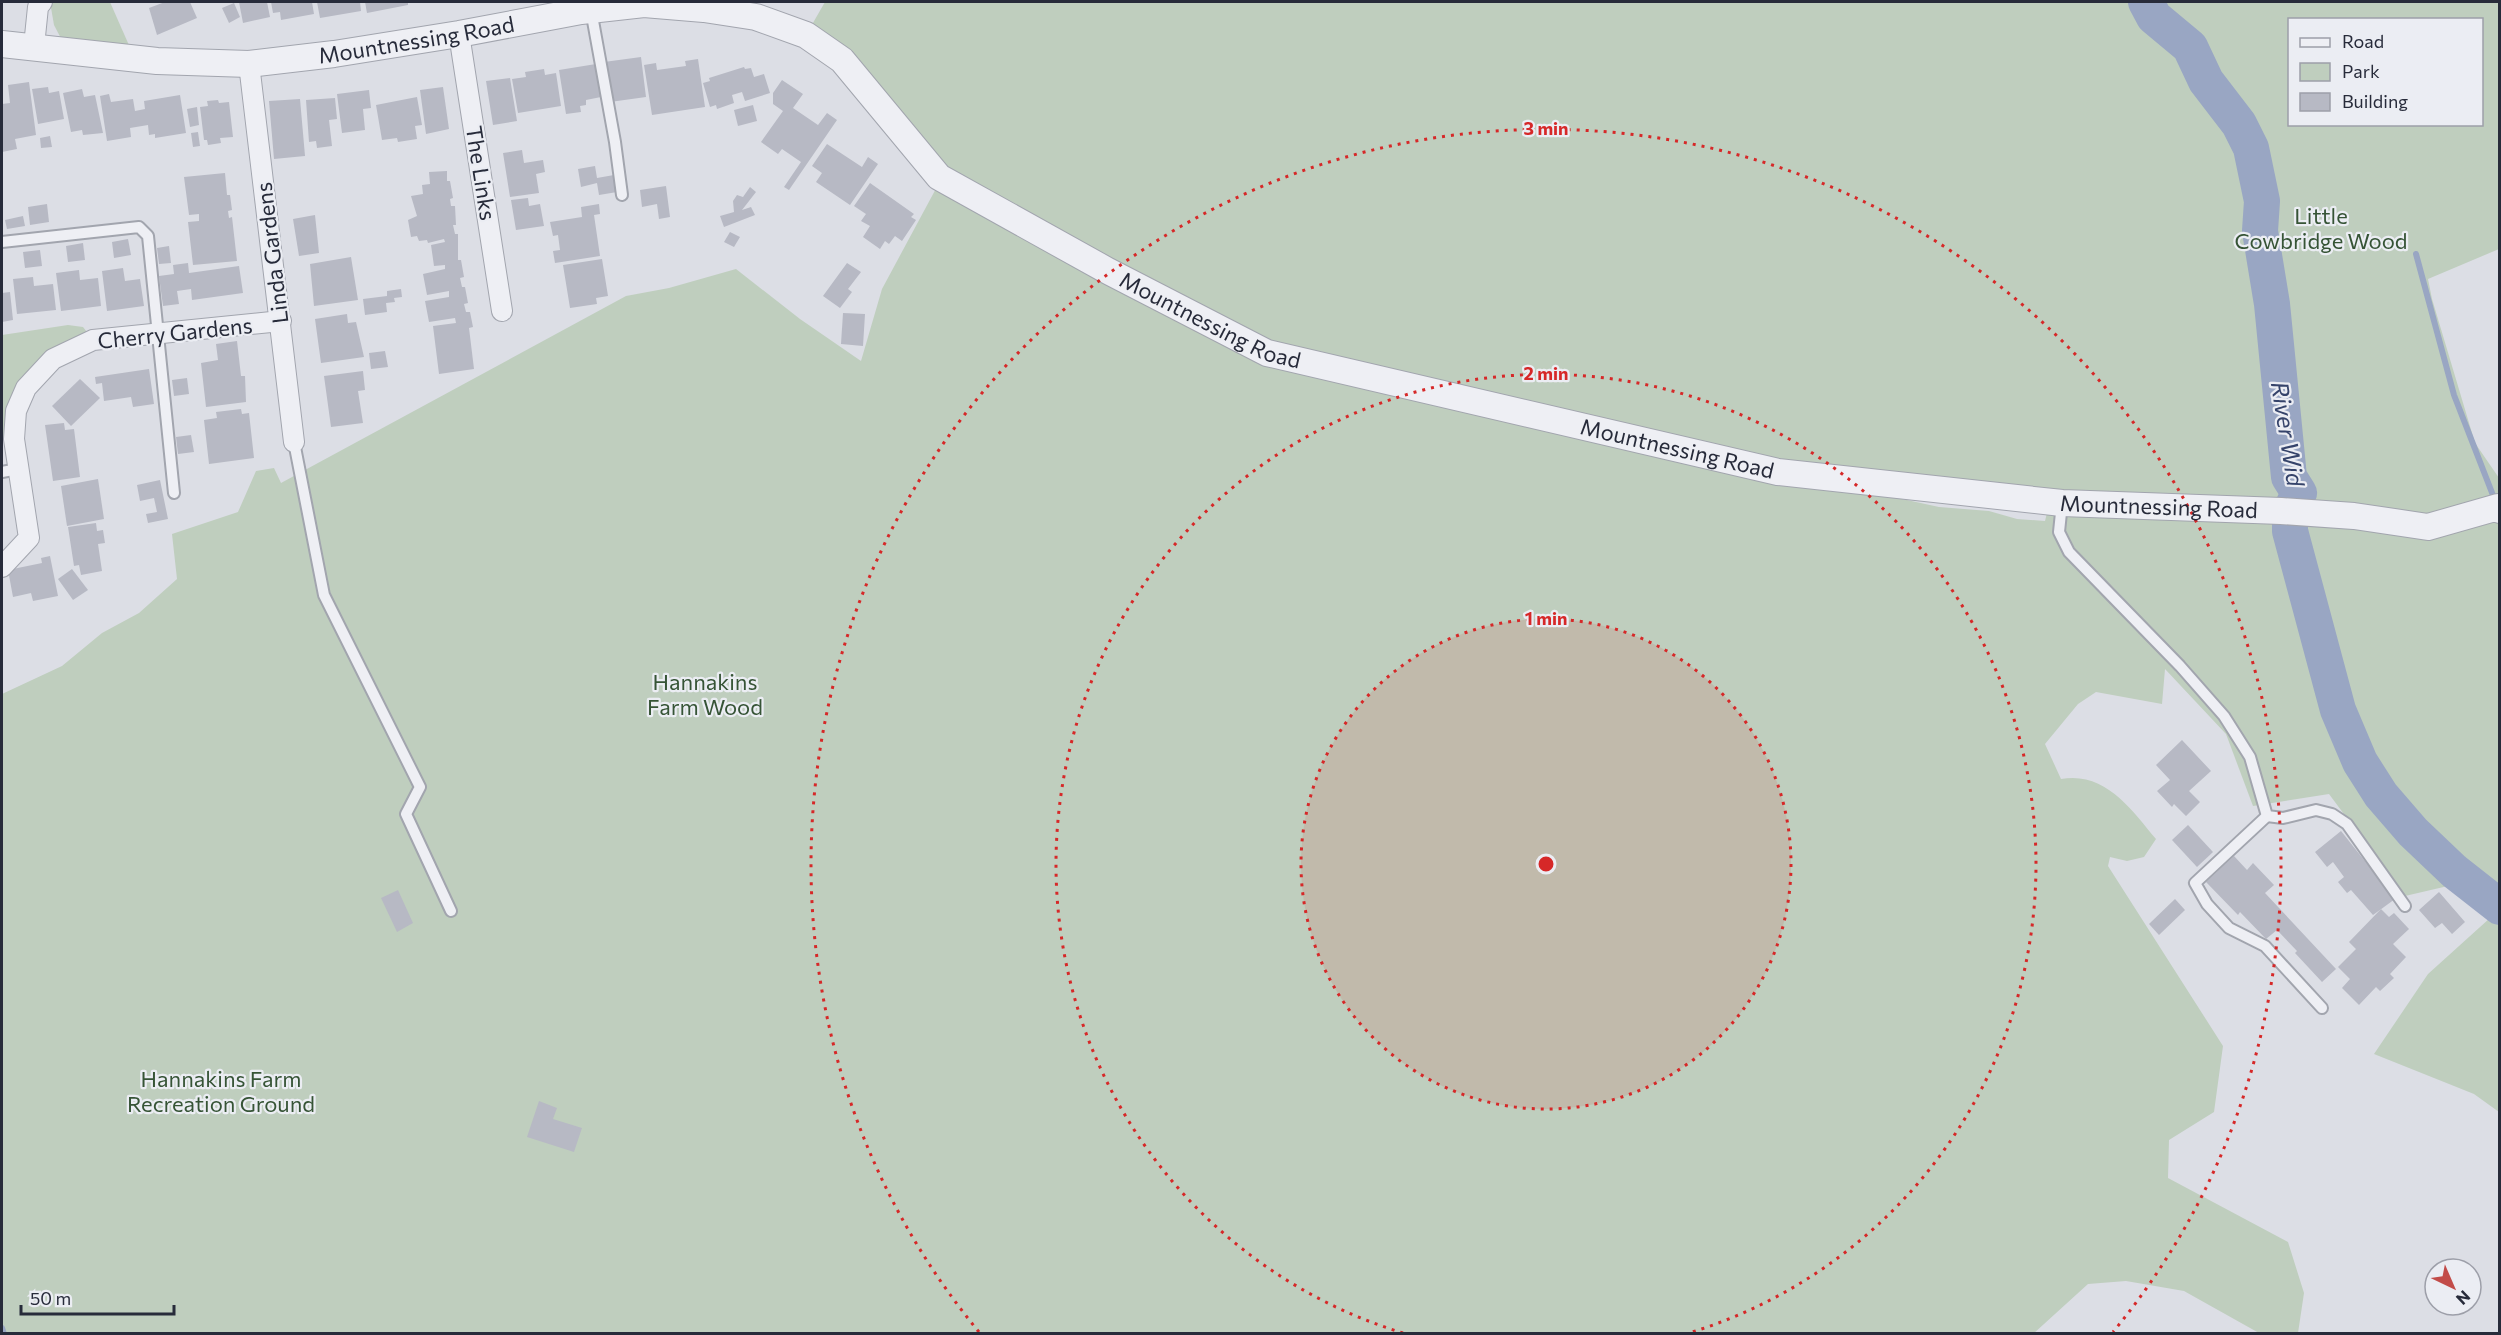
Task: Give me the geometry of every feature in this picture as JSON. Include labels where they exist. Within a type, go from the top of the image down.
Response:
[{"type":"street","points":[[34,46],[38,7],[42,2]]},
{"type":"street","name":"Mountnessing Road","points":[[2,44],[157,61],[249,64],[334,54],[591,10],[644,4],[756,17],[806,35],[843,60],[939,177],[1107,271],[1267,353],[1778,472],[2062,503],[2354,516],[2428,527],[2498,507],[2499,510]]},
{"type":"street","name":"The Links","points":[[459,34],[502,311]]},
{"type":"street","name":"Linda Gardens","points":[[249,64],[294,442]]},
{"type":"street","name":"Cherry Gardens","points":[[2,567],[29,538],[10,471],[16,411],[26,388],[54,359],[93,340],[280,321]]},
{"type":"lane","points":[[591,10],[615,142],[622,195]]},
{"type":"lane","points":[[2,242],[139,227],[148,236],[174,493]]},
{"type":"lane","points":[[294,442],[324,595],[420,787],[406,814],[451,911]]},
{"type":"lane","points":[[2062,503],[2059,532],[2069,552],[2180,666],[2224,716],[2250,757],[2267,816]]},
{"type":"lane","points":[[2267,816],[2283,819],[2316,810],[2332,814],[2347,824],[2404,906]]},
{"type":"lane","points":[[2267,816],[2195,883],[2207,904],[2229,928],[2265,946],[2322,1008]]},
{"type":"green space","points":[[50,2],[110,2],[135,59],[67,50],[54,25]]},
{"type":"green space","points":[[825,2],[2499,2],[2499,249],[2428,279],[2475,443],[2499,478],[2499,1112],[2474,1094],[2374,1054],[2428,974],[2490,918],[2448,886],[2405,896],[2329,794],[2253,806],[2226,734],[2165,669],[2162,704],[2096,692],[2078,704],[2045,744],[2061,779],[2077,778],[2104,787],[2127,805],[2156,839],[2144,857],[2127,861],[2110,857],[2108,866],[2223,1046],[2214,1112],[2169,1140],[2168,1178],[2288,1242],[2304,1293],[2298,1333],[2259,1333],[2184,1291],[2126,1281],[2088,1284],[2033,1334],[2,1333],[2,694],[62,666],[102,633],[139,613],[177,579],[172,534],[238,512],[256,471],[274,468],[281,483],[626,296],[669,288],[736,269],[800,319],[861,361],[882,289],[939,183],[806,35]],"holes":[[[1750,454],[1909,478],[2052,493],[2045,521],[2017,519],[1989,511],[1939,507],[1778,472]]]},
{"type":"green space","points":[[68,325],[83,327],[93,340],[26,388],[14,439],[2,438],[2,335]]},
{"type":"building","points":[[165,2],[190,2],[197,18],[157,35],[149,8]]},
{"type":"building","points":[[239,2],[267,2],[270,17],[243,23]]},
{"type":"building","points":[[271,2],[312,2],[314,14],[281,20],[280,12],[273,13]]},
{"type":"building","points":[[317,2],[360,2],[361,11],[320,18]]},
{"type":"building","points":[[365,2],[408,2],[408,5],[367,13]]},
{"type":"building","points":[[234,3],[240,17],[229,23],[222,8]]},
{"type":"building","points":[[641,57],[646,97],[610,102],[604,62]]},
{"type":"building","points":[[698,59],[705,107],[652,115],[644,65],[656,63],[657,70],[686,66],[685,61]]},
{"type":"building","points":[[596,64],[601,97],[586,100],[586,105],[580,106],[581,112],[566,114],[559,70]]},
{"type":"building","points":[[744,67],[745,69],[751,68],[754,77],[764,74],[770,93],[745,101],[742,92],[732,95],[734,103],[717,109],[716,105],[710,107],[703,83],[710,81],[709,78]]},
{"type":"building","points":[[544,69],[545,75],[556,73],[561,106],[518,113],[512,79],[526,77],[525,72]]},
{"type":"building","points":[[510,78],[517,121],[493,125],[486,81]]},
{"type":"building","points":[[782,80],[803,94],[793,108],[818,125],[827,113],[837,120],[789,190],[784,187],[801,162],[782,149],[778,154],[761,142],[783,111],[773,104],[773,93]]},
{"type":"building","points":[[29,82],[36,135],[15,139],[17,149],[2,152],[2,104],[10,103],[8,85]]},
{"type":"building","points":[[48,87],[49,93],[59,91],[64,119],[38,124],[32,89]]},
{"type":"building","points":[[443,87],[449,129],[426,134],[420,90]]},
{"type":"building","points":[[82,89],[84,97],[95,95],[103,133],[83,135],[82,130],[71,132],[63,93]]},
{"type":"building","points":[[369,90],[371,108],[363,109],[365,130],[342,133],[337,94]]},
{"type":"building","points":[[109,94],[111,102],[133,99],[135,111],[145,109],[144,101],[180,95],[186,133],[155,138],[155,134],[149,135],[148,125],[130,128],[131,137],[107,141],[100,96]]},
{"type":"building","points":[[417,97],[422,125],[415,126],[417,139],[398,142],[397,138],[382,140],[376,105]]},
{"type":"building","points":[[335,98],[337,119],[329,120],[332,146],[317,148],[316,141],[309,142],[306,100]]},
{"type":"building","points":[[300,99],[305,156],[274,159],[269,101]]},
{"type":"building","points":[[218,100],[219,103],[229,102],[233,137],[220,138],[221,143],[208,145],[207,140],[204,140],[200,107],[208,106],[207,101]]},
{"type":"building","points":[[753,105],[757,121],[738,126],[734,110]]},
{"type":"building","points":[[197,107],[199,125],[190,127],[187,109]]},
{"type":"building","points":[[198,132],[200,146],[193,147],[191,133]]},
{"type":"building","points":[[50,136],[52,147],[41,148],[40,138]]},
{"type":"building","points":[[827,144],[862,167],[868,157],[878,164],[850,205],[816,182],[822,173],[812,166]]},
{"type":"building","points":[[522,150],[524,163],[543,160],[545,172],[536,174],[539,193],[510,197],[503,153]]},
{"type":"building","points":[[595,166],[597,178],[614,175],[617,192],[599,195],[597,183],[581,187],[578,169]]},
{"type":"building","points":[[447,171],[447,181],[450,181],[453,198],[450,199],[451,206],[455,206],[456,225],[453,225],[455,234],[458,234],[458,260],[461,260],[464,277],[460,278],[462,287],[465,287],[468,303],[464,304],[466,312],[470,312],[473,327],[469,328],[474,369],[439,374],[433,326],[456,323],[455,318],[429,322],[425,301],[449,297],[449,291],[427,295],[423,274],[445,269],[445,265],[434,266],[431,245],[445,242],[444,239],[428,243],[427,240],[419,241],[417,236],[411,237],[408,220],[417,216],[411,196],[423,194],[422,185],[430,184],[429,172]]},
{"type":"building","points":[[225,173],[227,195],[230,195],[232,210],[228,211],[229,218],[232,217],[237,261],[193,265],[188,222],[199,221],[199,214],[189,215],[184,177]]},
{"type":"building","points":[[870,183],[914,214],[911,217],[916,220],[902,241],[895,236],[889,244],[885,241],[880,249],[863,237],[870,226],[861,221],[866,214],[854,206]]},
{"type":"building","points":[[666,186],[670,217],[659,219],[657,204],[642,207],[640,190]]},
{"type":"building","points":[[750,187],[756,192],[742,210],[751,207],[755,215],[724,227],[720,216],[734,212],[733,201],[737,195],[743,197]]},
{"type":"building","points":[[528,198],[529,206],[540,204],[544,226],[516,230],[511,200]]},
{"type":"building","points":[[47,204],[49,222],[30,225],[28,207]]},
{"type":"building","points":[[599,204],[600,214],[594,215],[600,256],[555,263],[553,251],[560,250],[558,235],[553,236],[550,222],[582,217],[581,207]]},
{"type":"building","points":[[315,215],[319,253],[299,256],[293,219]]},
{"type":"building","points":[[23,216],[25,226],[7,229],[5,220]]},
{"type":"building","points":[[730,232],[740,237],[734,247],[724,242]]},
{"type":"building","points":[[128,239],[131,255],[114,258],[112,242]]},
{"type":"building","points":[[83,243],[85,260],[68,262],[66,246]]},
{"type":"building","points":[[169,246],[171,263],[159,264],[157,248]]},
{"type":"building","points":[[40,250],[42,266],[25,268],[23,252]]},
{"type":"building","points":[[351,257],[358,300],[314,306],[310,264]]},
{"type":"building","points":[[602,259],[608,296],[596,298],[597,304],[570,308],[563,265]]},
{"type":"building","points":[[188,263],[189,273],[239,266],[243,293],[192,300],[191,289],[177,291],[179,304],[163,306],[159,276],[174,274],[173,265]]},
{"type":"building","points":[[847,263],[861,272],[848,289],[852,292],[840,308],[823,296]]},
{"type":"building","points":[[123,268],[125,281],[140,279],[144,306],[107,311],[102,271]]},
{"type":"building","points":[[79,270],[80,280],[98,278],[101,306],[61,311],[56,273]]},
{"type":"building","points":[[33,277],[34,286],[53,284],[56,310],[17,314],[13,279]]},
{"type":"building","points":[[401,289],[402,297],[394,298],[395,302],[386,303],[387,312],[365,315],[363,299],[387,296],[387,291]]},
{"type":"building","points":[[10,292],[13,320],[2,322],[2,293]]},
{"type":"building","points":[[843,313],[865,314],[863,346],[841,344]]},
{"type":"building","points":[[347,314],[348,323],[356,322],[364,357],[321,363],[315,319]]},
{"type":"building","points":[[237,341],[241,376],[245,376],[246,402],[206,407],[201,363],[218,360],[216,344]]},
{"type":"building","points":[[385,351],[388,367],[371,369],[369,353]]},
{"type":"building","points":[[149,369],[154,404],[133,407],[131,397],[104,401],[102,383],[96,384],[95,377]]},
{"type":"building","points":[[363,371],[365,390],[358,391],[363,423],[331,427],[324,376]]},
{"type":"building","points":[[187,378],[189,394],[174,396],[172,380]]},
{"type":"building","points":[[80,379],[100,398],[71,426],[52,406]]},
{"type":"building","points":[[241,409],[242,414],[249,413],[254,458],[209,464],[204,420],[217,418],[216,412]]},
{"type":"building","points":[[64,423],[65,430],[74,429],[80,477],[53,481],[45,425]]},
{"type":"building","points":[[191,435],[194,452],[178,454],[176,437]]},
{"type":"building","points":[[98,479],[104,519],[67,526],[61,486]]},
{"type":"building","points":[[160,480],[168,519],[148,523],[146,514],[157,512],[154,498],[140,501],[137,485]]},
{"type":"building","points":[[96,523],[97,531],[103,530],[105,543],[98,544],[102,571],[81,575],[79,565],[74,566],[68,527]]},
{"type":"building","points":[[50,556],[58,596],[33,601],[31,593],[13,597],[8,570],[42,563],[41,558]]},
{"type":"building","points":[[72,569],[88,590],[73,600],[58,579]]},
{"type":"building","points":[[2182,740],[2211,771],[2189,791],[2200,802],[2186,816],[2174,804],[2172,807],[2157,791],[2170,780],[2156,765]]},
{"type":"building","points":[[2188,825],[2213,852],[2197,867],[2172,840]]},
{"type":"building","points":[[2341,831],[2395,899],[2373,915],[2351,890],[2347,893],[2338,882],[2344,877],[2333,862],[2327,867],[2315,852]]},
{"type":"building","points":[[2234,856],[2247,870],[2253,863],[2274,885],[2265,893],[2336,969],[2322,982],[2277,930],[2266,939],[2240,912],[2238,915],[2206,882]]},
{"type":"building","points":[[398,890],[413,923],[397,932],[381,898]]},
{"type":"building","points":[[2439,892],[2465,922],[2452,934],[2442,923],[2435,928],[2419,910]]},
{"type":"building","points":[[2175,899],[2185,910],[2159,935],[2149,924]]},
{"type":"building","points":[[2381,909],[2389,917],[2394,913],[2409,929],[2393,944],[2406,957],[2390,974],[2394,978],[2380,991],[2376,987],[2359,1005],[2342,988],[2350,979],[2338,967],[2356,949],[2349,942]]},
{"type":"building","points":[[539,1101],[557,1108],[553,1119],[582,1128],[574,1152],[527,1137]]},
{"type":"waterway","name":"River Wid","points":[[2146,2],[2154,17],[2190,47],[2206,81],[2239,124],[2251,148],[2262,201],[2260,231],[2272,304],[2289,477],[2299,493],[2290,512],[2290,531],[2338,710],[2360,762],[2381,795],[2413,832],[2454,871],[2500,907]]},
{"type":"waterway","points":[[2416,254],[2454,395],[2496,503]]},
{"type":"waterway","points":[[2,1328],[4,1334]]},
{"type":"park label","name":"Little Cowbridge Wood","points":[[2321,228]]},
{"type":"park label","name":"Hannakins Farm Wood","points":[[705,694]]},
{"type":"park label","name":"Hannakins Farm Recreation Ground","points":[[221,1092]]}]
